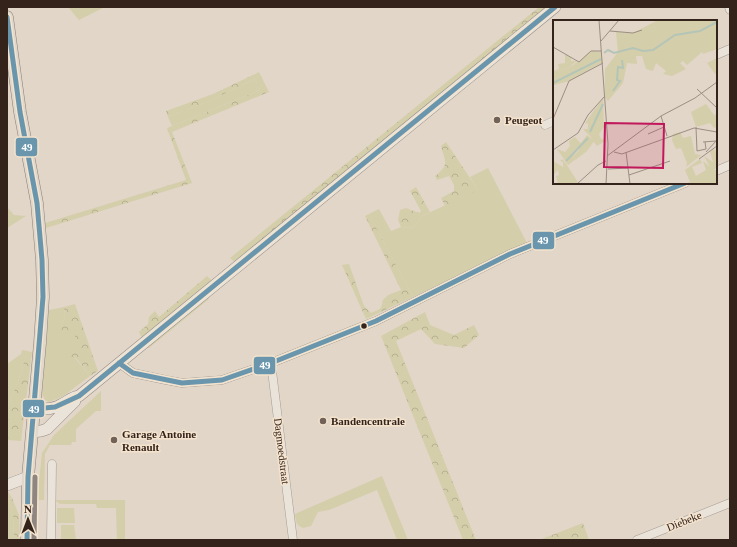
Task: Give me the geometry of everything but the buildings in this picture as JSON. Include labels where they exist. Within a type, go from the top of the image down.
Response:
[{"type":"main road","points":[[32,432],[47,429],[77,400],[79,396],[556,7]]},
{"type":"main road","points":[[7,18],[14,75],[37,203],[42,260],[43,297],[28,477],[26,540]]},
{"type":"main road","points":[[34,409],[50,409],[79,396]]},
{"type":"main road","points":[[7,485],[28,477]]},
{"type":"street","points":[[717,55],[730,49]]},
{"type":"street","points":[[545,125],[553,121]]},
{"type":"street","points":[[717,171],[730,165]]},
{"type":"street","points":[[119,363],[133,373],[182,383],[222,380],[271,363],[376,321],[517,251],[683,184]]},
{"type":"street","name":"Dagmoedstraat","points":[[271,363],[293,540]]},
{"type":"street","points":[[52,464],[52,540]]},
{"type":"street","name":"Diebeke","points":[[637,540],[730,503]]},
{"type":"green space","points":[[68,7],[102,7],[103,8],[79,20]]},
{"type":"green space","points":[[539,7],[549,7],[236,263],[230,258]]},
{"type":"green space","points":[[259,72],[269,92],[172,132],[192,183],[46,228],[45,223],[186,180],[167,128],[260,90],[255,79],[214,99],[168,117],[166,111],[213,94]]},
{"type":"green space","points":[[255,79],[260,90],[172,126],[168,117],[214,99]]},
{"type":"green space","points":[[446,142],[478,190],[445,206],[441,198],[454,191],[454,185],[449,176],[437,180],[435,176],[445,165],[445,159],[441,146]]},
{"type":"green space","points":[[488,168],[527,243],[413,297],[369,214],[379,209],[391,231],[401,227],[414,227],[422,216],[478,190],[470,177]]},
{"type":"green space","points":[[416,187],[430,212],[422,216],[414,227],[401,227],[398,220],[400,210],[406,208],[419,213],[421,211],[410,191]]},
{"type":"green space","points":[[7,207],[14,215],[26,216],[7,228]]},
{"type":"green space","points":[[369,214],[413,297],[366,319],[342,265],[349,264],[364,306],[371,313],[381,308],[383,300],[388,295],[401,290],[365,216]]},
{"type":"green space","points":[[207,276],[213,282],[202,291],[209,299],[149,348],[145,345],[167,326],[163,320],[142,338],[139,332],[148,324],[149,317],[155,311],[159,317]]},
{"type":"green space","points":[[75,304],[98,371],[90,376],[76,358],[70,358],[69,352],[75,352],[75,335],[68,335],[61,331],[65,317],[64,307]]},
{"type":"green space","points":[[64,307],[65,317],[61,327],[75,335],[75,358],[90,376],[62,397],[49,402],[45,400],[42,394],[49,310]]},
{"type":"green space","points":[[425,312],[430,325],[454,335],[474,325],[479,335],[464,348],[435,344],[421,329],[396,341],[476,540],[463,540],[381,336]]},
{"type":"green space","points":[[22,350],[27,351],[20,376],[7,409],[7,364],[21,354]]},
{"type":"green space","points":[[27,351],[32,352],[21,441],[7,440],[7,409],[20,376]]},
{"type":"green space","points":[[101,391],[101,411],[96,411],[76,429],[76,442],[72,442],[71,445],[50,445],[45,454],[44,500],[37,500],[42,453],[54,435]]},
{"type":"green space","points":[[382,476],[408,540],[397,540],[377,490],[329,510],[318,512],[311,526],[303,528],[297,523],[295,514]]},
{"type":"green space","points":[[7,490],[12,498],[8,499],[13,513],[14,540],[7,540]]},
{"type":"green space","points":[[12,498],[19,515],[20,540],[14,540],[13,513],[8,499]]},
{"type":"green space","points":[[54,500],[125,500],[125,540],[117,540],[116,508],[97,508],[96,504],[60,504]]},
{"type":"green space","points":[[57,508],[74,508],[75,523],[57,523]]},
{"type":"green space","points":[[583,523],[589,540],[539,540]]},
{"type":"green space","points":[[61,525],[74,525],[76,540],[61,540]]},
{"type":"transit line","name":"49","points":[[34,409],[55,407],[79,396],[555,7]]},
{"type":"transit line","name":"49","points":[[7,17],[20,112],[37,203],[42,260],[43,297],[28,477],[27,540]]},
{"type":"transit line","name":"49","points":[[119,363],[133,373],[182,383],[222,380],[271,363],[376,321],[510,254],[683,184]]},
{"type":"transit line","points":[[34,540],[35,477]]},
{"type":"place","name":"Peugeot","points":[[497,120]]},
{"type":"place","name":"Bandencentrale","points":[[323,421]]},
{"type":"place","name":"Garage Antoine Renault","points":[[114,440]]}]
